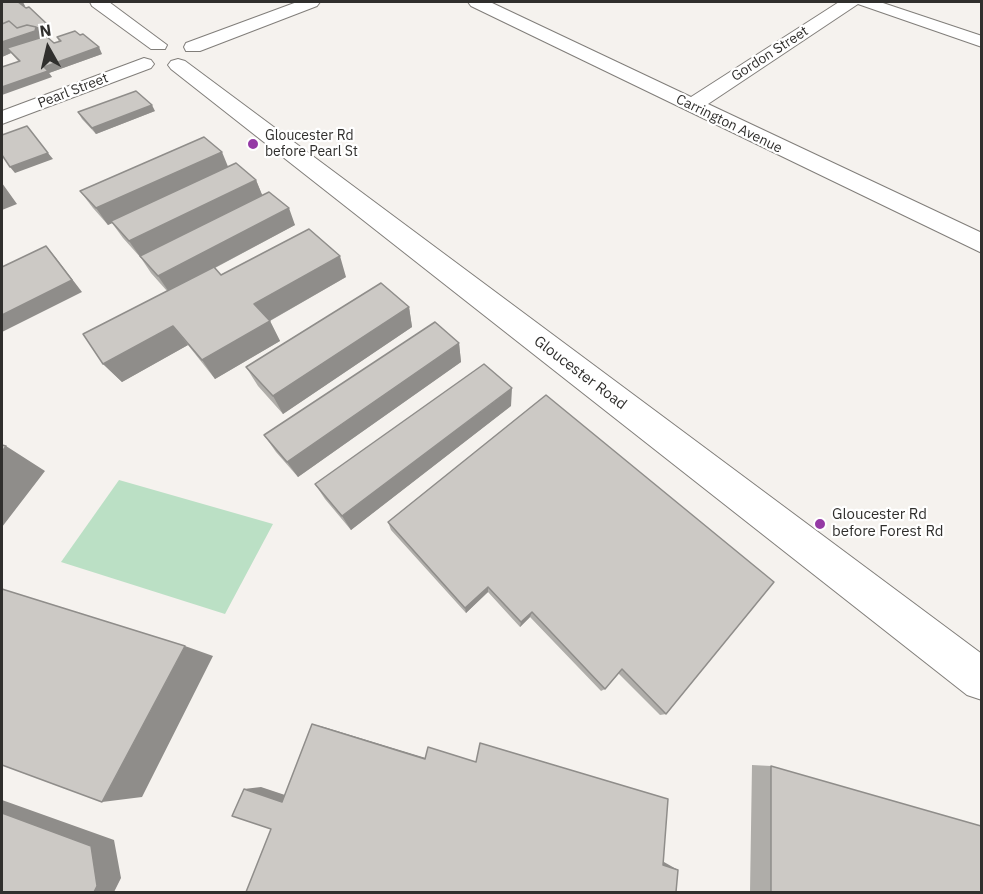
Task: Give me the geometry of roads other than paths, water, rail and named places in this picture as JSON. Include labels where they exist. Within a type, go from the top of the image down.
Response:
[{"type":"street","name":"Gloucester Road","points":[[98,2],[176,52],[981,680]]},
{"type":"street","points":[[176,52],[155,67],[144,64],[142,56],[176,52],[311,2]]},
{"type":"street","name":"Carrington Avenue","points":[[477,2],[981,244]]},
{"type":"street","name":"Gordon Street","points":[[691,106],[850,2]]},
{"type":"street","points":[[865,2],[981,42]]},
{"type":"street","name":"Pearl Street","points":[[2,118],[144,64]]},
{"type":"place","name":"Gloucester Rd before Pearl St","points":[[253,144]]},
{"type":"place","name":"Gloucester Rd before Forest Rd","points":[[820,524]]}]
